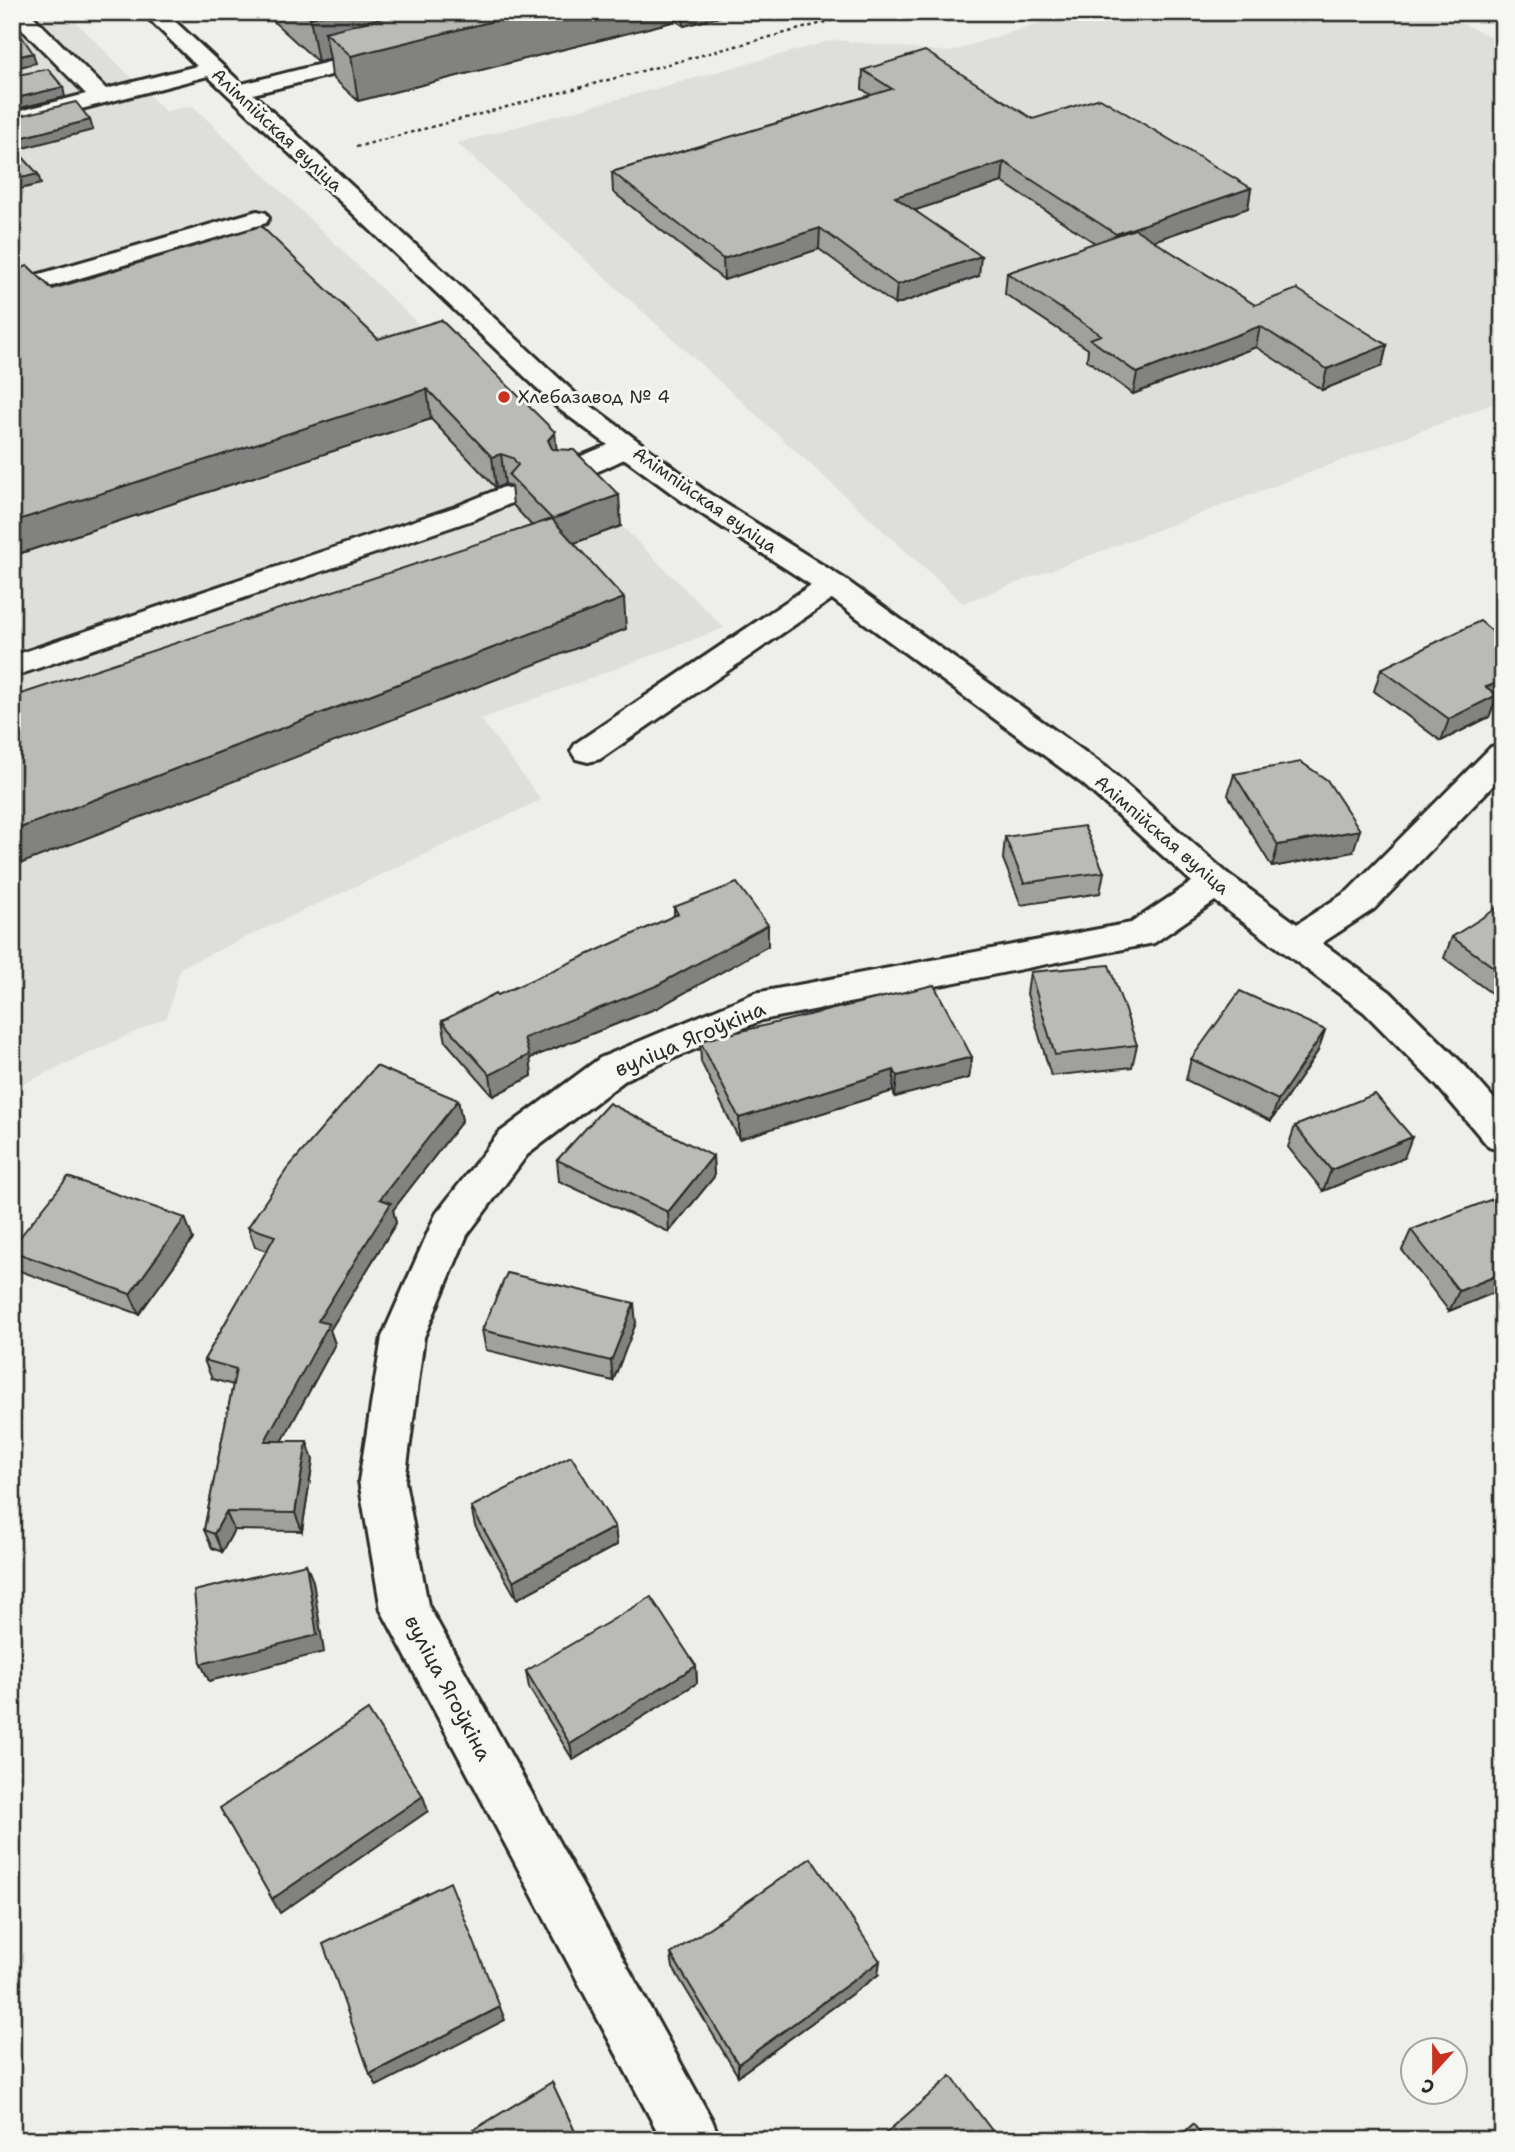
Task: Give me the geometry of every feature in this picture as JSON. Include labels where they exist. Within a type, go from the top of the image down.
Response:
[{"type":"street","points":[[17,12],[102,98]]},
{"type":"street","name":"Алімпійская вуліца","points":[[152,12],[569,403],[695,497],[832,585],[1095,776],[1216,883],[1295,943]]},
{"type":"street","points":[[12,36],[35,30]]},
{"type":"street","points":[[236,92],[400,51]]},
{"type":"street","points":[[47,71],[69,65]]},
{"type":"street","points":[[12,120],[211,69]]},
{"type":"street","points":[[12,290],[257,218]]},
{"type":"street","points":[[567,472],[629,447]]},
{"type":"street","points":[[12,667],[465,513],[504,496]]},
{"type":"street","points":[[588,751],[832,585]]},
{"type":"street","points":[[1503,755],[1361,900],[1295,943],[1377,1002],[1452,1077],[1503,1136]]},
{"type":"street","name":"вуліца Ягоўкіна","points":[[692,2140],[405,1610],[383,1481],[402,1337],[450,1226],[513,1144],[614,1068],[755,1007],[1141,934],[1216,883]]},
{"type":"path","points":[[355,148],[864,12]]},
{"type":"shaded area","name":"Хлебазавод № 4","points":[[12,12],[66,12],[165,111],[193,106],[445,350],[724,628],[481,719],[541,800],[180,968],[167,1017],[12,1089]]},
{"type":"shaded area","points":[[1074,12],[1437,12],[1503,42],[1503,400],[963,603],[457,143],[834,40],[949,52]]},
{"type":"building","points":[[304,12],[332,12],[310,18]]},
{"type":"building","points":[[406,12],[530,12],[351,56],[325,32]]},
{"type":"building","points":[[12,30],[18,31],[33,53],[12,58]]},
{"type":"building","points":[[925,51],[1033,119],[1100,98],[1251,188],[1116,234],[1004,162],[895,197],[981,256],[897,285],[820,228],[723,259],[612,172],[892,89],[863,70]]},
{"type":"building","points":[[48,69],[63,87],[12,99],[12,76]]},
{"type":"building","points":[[76,102],[90,120],[12,140],[12,118]]},
{"type":"building","points":[[12,145],[38,174],[12,180]]},
{"type":"building","points":[[261,226],[378,339],[441,320],[555,432],[548,440],[552,449],[574,450],[619,495],[552,519],[509,475],[518,465],[513,458],[501,454],[492,457],[427,389],[12,522],[12,271],[28,266],[52,289]]},
{"type":"building","points":[[1135,229],[1255,305],[1297,289],[1387,345],[1327,369],[1260,326],[1137,373],[1090,339],[1101,335],[1007,273]]},
{"type":"building","points":[[552,519],[624,598],[12,831],[12,697]]},
{"type":"building","points":[[1480,621],[1503,640],[1503,681],[1486,687],[1497,695],[1449,719],[1381,669]]},
{"type":"building","points":[[1301,762],[1327,780],[1360,830],[1278,845],[1234,774]]},
{"type":"building","points":[[1084,826],[1104,872],[1024,883],[1005,837]]},
{"type":"building","points":[[737,883],[768,925],[656,986],[524,1038],[529,1055],[490,1075],[442,1021],[496,993],[498,995],[678,914],[674,907]]},
{"type":"building","points":[[1503,906],[1503,974],[1452,937]]},
{"type":"building","points":[[1109,965],[1137,1045],[1055,1055],[1030,972]]},
{"type":"building","points":[[934,985],[972,1057],[897,1076],[894,1070],[739,1118],[700,1041]]},
{"type":"building","points":[[1240,991],[1325,1030],[1278,1100],[1191,1059]]},
{"type":"building","points":[[376,1066],[458,1100],[380,1199],[391,1203],[318,1321],[329,1324],[265,1441],[307,1441],[295,1513],[226,1512],[214,1534],[204,1530],[236,1369],[204,1360],[275,1236],[248,1227],[287,1169]]},
{"type":"building","points":[[1375,1094],[1412,1137],[1331,1170],[1295,1126]]},
{"type":"building","points":[[609,1103],[713,1156],[668,1212],[557,1160]]},
{"type":"building","points":[[68,1177],[185,1218],[130,1294],[12,1251],[12,1247]]},
{"type":"building","points":[[1503,1195],[1503,1273],[1459,1291],[1411,1230]]},
{"type":"building","points":[[507,1273],[634,1303],[611,1361],[482,1330]]},
{"type":"building","points":[[571,1456],[615,1527],[513,1581],[471,1507]]},
{"type":"building","points":[[306,1564],[317,1635],[201,1664],[194,1591]]},
{"type":"building","points":[[651,1597],[696,1666],[570,1744],[526,1671]]},
{"type":"building","points":[[368,1710],[423,1796],[272,1899],[220,1808]]},
{"type":"building","points":[[811,1858],[880,1961],[738,2064],[671,1954]]},
{"type":"building","points":[[450,1882],[500,2007],[370,2074],[323,1944]]},
{"type":"building","points":[[951,2076],[999,2140],[878,2140]]},
{"type":"building","points":[[552,2082],[579,2140],[457,2140]]},
{"type":"building","points":[[1193,2124],[1206,2140],[1176,2140]]},
{"type":"place","name":"Хлебазавод № 4","points":[[504,397]]}]
